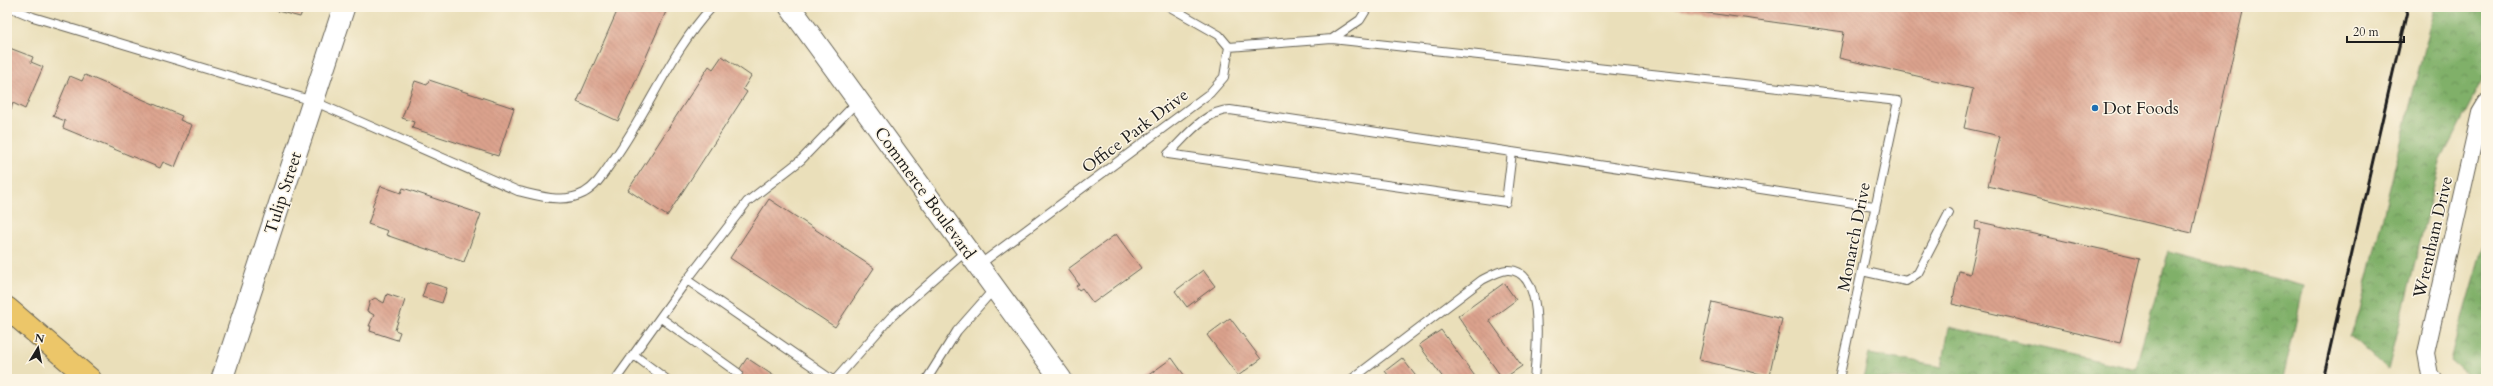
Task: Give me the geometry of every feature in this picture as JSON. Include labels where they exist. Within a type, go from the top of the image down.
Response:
[{"type":"highway","points":[[7,308],[90,379]]},
{"type":"street","name":"Tulip Street","points":[[222,379],[344,7]]},
{"type":"street","name":"Commerce Boulevard","points":[[790,7],[1061,379]]},
{"type":"street","name":"Wrentham Drive","points":[[2434,379],[2430,375],[2426,353],[2480,113],[2486,103]]},
{"type":"lane","points":[[9,7],[33,17],[313,101],[518,191],[551,199],[569,198],[584,193],[596,184],[627,141],[690,35],[712,7]]},
{"type":"lane","points":[[25,7],[33,17]]},
{"type":"lane","points":[[1170,7],[1219,35],[1229,47],[1332,39],[1360,20],[1368,7]]},
{"type":"lane","name":"Monarch Drive","points":[[1332,39],[1898,101],[1874,206],[1840,379]]},
{"type":"lane","name":"Office Park Drive","points":[[836,379],[891,317],[1210,93],[1224,77],[1229,47]]},
{"type":"lane","points":[[616,379],[661,318],[686,280],[747,202],[801,160],[858,101]]},
{"type":"lane","points":[[1512,152],[1506,202],[1168,154],[1209,116],[1220,110],[1230,110],[1512,152],[1874,206]]},
{"type":"lane","points":[[1862,271],[1906,281],[1918,273],[1949,213]]},
{"type":"lane","points":[[1352,379],[1482,280],[1499,272],[1509,270],[1520,274],[1531,286],[1537,318],[1534,379]]},
{"type":"lane","points":[[686,280],[832,379]]},
{"type":"lane","points":[[927,379],[957,331],[994,288]]},
{"type":"lane","points":[[661,318],[738,373]]},
{"type":"lane","points":[[634,355],[666,379]]},
{"type":"green space","points":[[2434,7],[2486,7],[2486,73],[2440,162],[2388,370],[2350,336],[2359,314]]},
{"type":"green space","points":[[2486,235],[2486,379],[2472,379],[2450,360]]},
{"type":"green space","points":[[2169,251],[2304,286],[2283,379],[1863,379],[1869,354],[1942,367],[1949,327],[2135,369]]},
{"type":"building","points":[[271,7],[304,7],[300,17],[270,9]]},
{"type":"building","points":[[619,7],[668,7],[618,121],[577,102]]},
{"type":"building","name":"Dot Foods","points":[[1665,7],[2244,7],[2192,233],[1988,186],[2000,136],[1964,128],[1973,89],[1839,58],[1844,32]]},
{"type":"building","points":[[7,47],[33,57],[31,62],[43,67],[25,109],[13,103],[11,110],[7,108]]},
{"type":"building","points":[[722,56],[751,76],[743,89],[747,92],[667,216],[628,190],[709,66],[713,69]]},
{"type":"building","points":[[85,75],[182,116],[180,120],[192,125],[175,167],[163,162],[160,168],[63,128],[65,121],[53,116],[70,76],[82,81]]},
{"type":"building","points":[[429,80],[514,108],[498,156],[412,128],[414,122],[402,118],[415,81],[427,85]]},
{"type":"building","points":[[381,186],[401,193],[403,188],[481,214],[464,262],[386,235],[388,231],[368,224],[374,207],[372,206]]},
{"type":"building","points":[[769,199],[874,268],[835,327],[730,258]]},
{"type":"building","points":[[1976,221],[2140,258],[2120,343],[1952,304],[1959,271],[1970,274],[1980,230],[1975,229]]},
{"type":"building","points":[[1116,234],[1141,268],[1093,303],[1082,288],[1079,290],[1076,286],[1079,284],[1068,269]]},
{"type":"building","points":[[1203,270],[1215,286],[1187,307],[1175,291]]},
{"type":"building","points":[[427,282],[447,288],[442,303],[422,297]]},
{"type":"building","points":[[1504,283],[1516,300],[1489,320],[1522,366],[1503,379],[1458,316]]},
{"type":"building","points":[[387,294],[405,300],[395,330],[400,332],[397,340],[370,331],[371,326],[369,326],[374,315],[367,311],[370,301],[375,298],[384,303]]},
{"type":"building","points":[[1712,302],[1782,319],[1769,376],[1699,360]]},
{"type":"building","points":[[1230,318],[1261,359],[1238,376],[1207,335]]},
{"type":"building","points":[[1441,330],[1477,379],[1444,379],[1419,345]]},
{"type":"building","points":[[747,358],[774,376],[772,379],[733,379]]},
{"type":"building","points":[[1172,358],[1187,379],[1143,379]]},
{"type":"building","points":[[1402,358],[1418,379],[1391,379],[1385,371]]},
{"type":"railway","points":[[2323,379],[2408,7]]},
{"type":"place","name":"Dot Foods","points":[[2095,108]]}]
